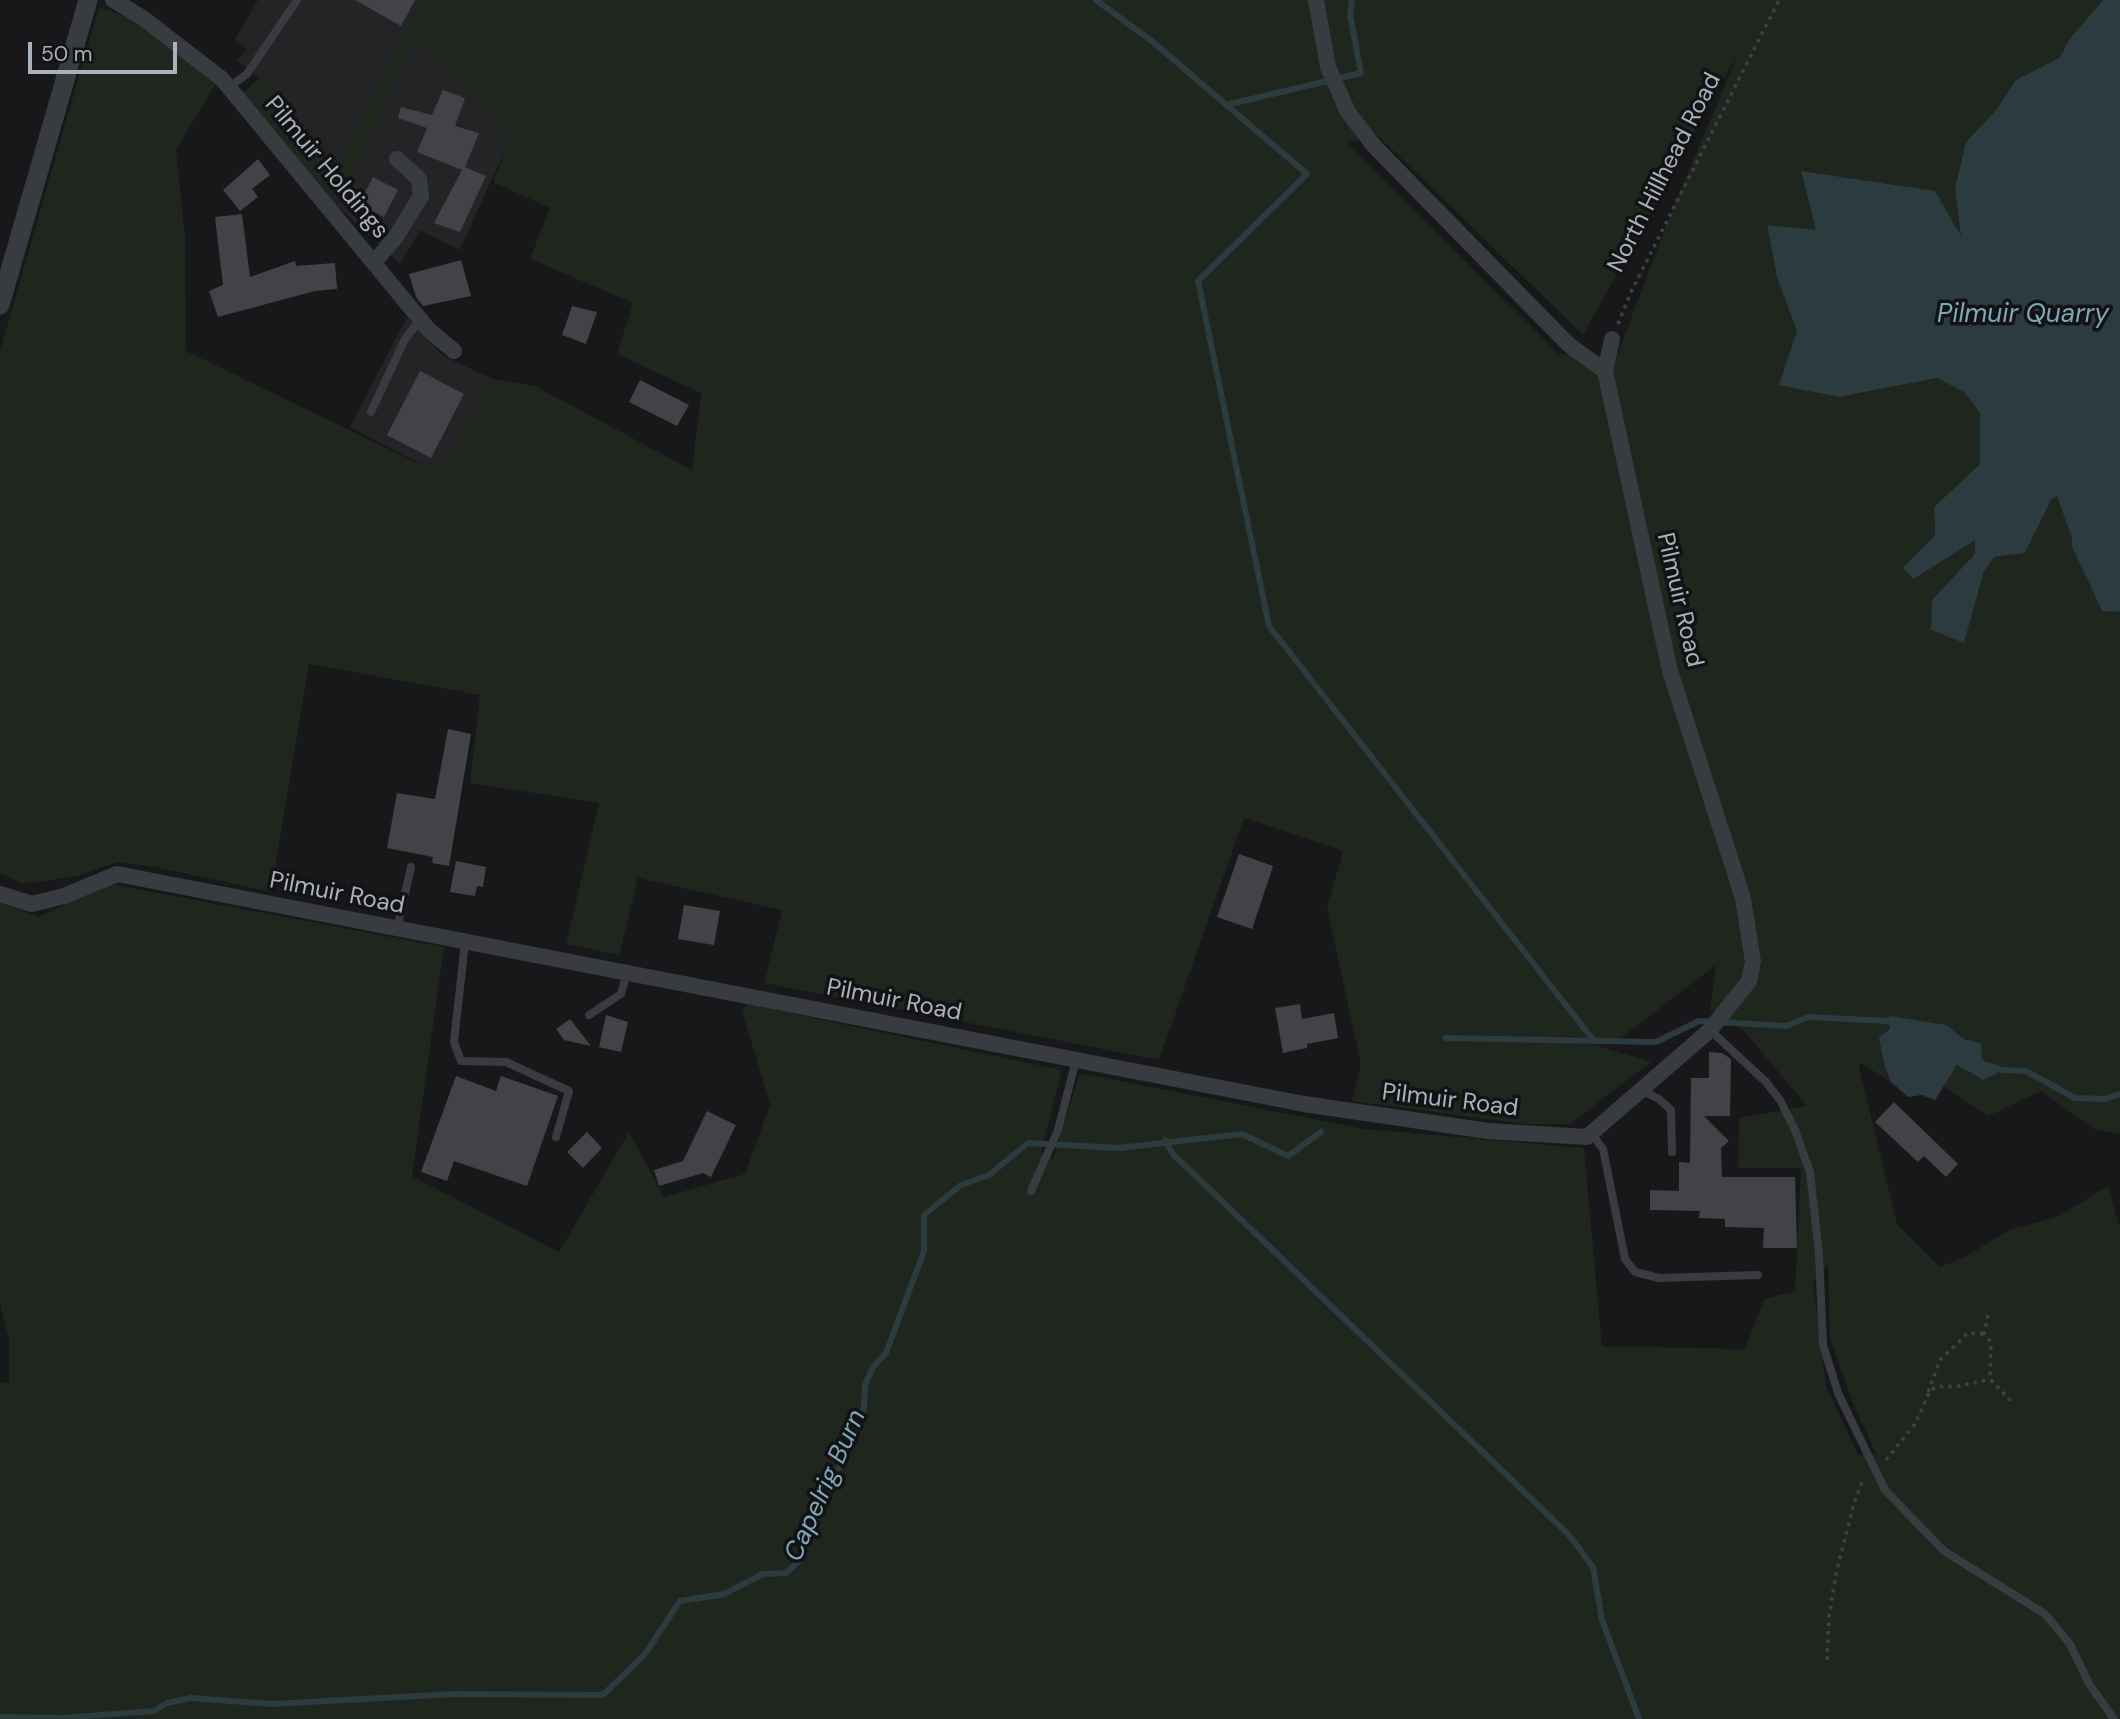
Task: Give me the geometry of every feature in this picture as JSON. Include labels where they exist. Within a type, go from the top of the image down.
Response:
[{"type":"street","points":[[0,305],[88,0]]},
{"type":"street","name":"Pilmuir Holdings","points":[[113,0],[143,18],[229,87],[375,261],[420,319],[454,351]]},
{"type":"street","points":[[1316,0],[1328,67],[1348,112],[1374,146],[1569,345],[1605,370],[1612,339]]},
{"type":"street","name":"Pilmuir Holdings","points":[[375,261],[395,238],[421,196],[419,179],[397,159]]},
{"type":"street","name":"Pilmuir Road","points":[[0,894],[32,904],[64,896],[117,874],[1304,1104],[1488,1131],[1587,1137],[1710,1030],[1749,981],[1753,962],[1743,898],[1670,671],[1605,370]]},
{"type":"lane","points":[[229,87],[247,74],[297,0]]},
{"type":"lane","points":[[370,412],[405,339],[420,319]]},
{"type":"lane","points":[[397,929],[411,867]]},
{"type":"lane","points":[[465,942],[454,1042],[461,1060],[506,1062],[569,1091],[556,1137]]},
{"type":"lane","points":[[589,1015],[621,994],[627,973]]},
{"type":"lane","points":[[1710,1030],[1766,1082],[1780,1100],[1795,1130],[1810,1172],[1819,1254],[1823,1345],[1838,1393],[1885,1490],[1944,1551],[2053,1622],[2070,1644],[2089,1684],[2114,1719]]},
{"type":"lane","points":[[1031,1191],[1058,1130],[1076,1060]]},
{"type":"lane","points":[[1641,1090],[1659,1099],[1671,1110],[1672,1153]]},
{"type":"lane","points":[[1591,1133],[1604,1149],[1625,1259],[1635,1272],[1659,1278],[1758,1275]]},
{"type":"path","name":"North Hillhead Road","points":[[1612,339],[1631,292],[1779,0]]},
{"type":"path","points":[[1984,1335],[1988,1315]]},
{"type":"path","points":[[1927,1393],[1940,1360],[1968,1333],[1984,1335],[1991,1342],[1990,1379],[2014,1404]]},
{"type":"shaded area","points":[[258,0],[421,0],[339,163],[259,78],[237,60],[247,50],[235,39]]},
{"type":"shaded area","points":[[421,0],[2103,0],[2071,37],[2059,58],[2016,80],[1996,110],[1966,142],[1955,188],[1962,238],[1802,171],[1817,231],[1767,226],[1777,278],[1797,331],[1839,397],[1937,378],[1964,392],[1980,413],[1980,464],[1934,507],[1935,535],[1902,568],[1915,579],[1975,539],[1976,554],[1932,600],[1964,643],[1984,571],[1994,557],[2025,553],[2051,500],[2058,496],[2072,538],[2072,547],[2102,611],[2120,612],[2120,1134],[2094,1129],[2041,1091],[1988,1116],[1944,1087],[1957,1065],[1983,1080],[1981,1043],[1964,1039],[1946,1025],[1890,1029],[1884,1064],[1891,1082],[1861,1063],[1859,1067],[1897,1224],[1940,1267],[1965,1257],[2009,1230],[2059,1216],[2108,1186],[2120,1228],[2120,1719],[0,1719],[0,1383],[9,1383],[9,1340],[0,1303],[0,900],[38,917],[110,884],[444,947],[412,1176],[559,1252],[629,1132],[664,1197],[745,1174],[770,1105],[742,1010],[747,1004],[1062,1070],[1041,1152],[1053,1159],[1079,1076],[1085,1074],[1364,1129],[1584,1148],[1602,1346],[1745,1349],[1764,1299],[1795,1291],[1801,1168],[1738,1168],[1739,1118],[1807,1106],[1745,1032],[1710,1009],[1716,965],[1617,1041],[1565,1036],[1651,1062],[1570,1124],[1525,1124],[1352,1101],[1361,1065],[1327,908],[1343,851],[1244,818],[1159,1060],[764,983],[782,910],[638,878],[619,955],[566,944],[599,803],[470,783],[480,695],[309,664],[271,892],[155,867],[118,862],[77,876],[23,884],[0,873],[0,351],[99,7],[131,18],[217,82],[176,150],[185,237],[186,351],[438,473],[493,379],[535,386],[692,470],[701,393],[617,354],[633,303],[530,259],[550,208],[493,182],[509,141],[417,36],[337,206],[242,94],[259,78],[339,163]],"holes":[[[1739,52],[1671,213],[1616,358],[1559,354],[1347,144],[1375,133],[1583,335]],[[1828,1265],[1830,1338],[1852,1401],[1876,1454],[1858,1455],[1826,1386],[1813,1282]]]},
{"type":"shaded area","points":[[417,35],[509,141],[460,250],[420,230],[400,264],[337,206]]},
{"type":"shaded area","points":[[407,317],[443,356],[493,379],[438,473],[350,427]]},
{"type":"water","name":"Pilmuir Quarry","points":[[2103,0],[2120,0],[2120,612],[2102,611],[2072,547],[2072,538],[2057,496],[2051,500],[2025,553],[1994,557],[1984,571],[1964,643],[1931,630],[1932,600],[1975,554],[1975,540],[1914,579],[1902,568],[1935,535],[1934,507],[1980,464],[1980,413],[1964,392],[1937,378],[1839,397],[1779,385],[1797,331],[1777,278],[1767,225],[1816,230],[1801,171],[1935,191],[1961,236],[1955,188],[1966,142],[1996,110],[2016,80],[2059,58],[2071,37]]},
{"type":"water","points":[[1889,1016],[1946,1025],[1964,1039],[1981,1043],[1982,1059],[1998,1073],[1983,1080],[1957,1065],[1935,1100],[1922,1095],[1908,1097],[1891,1082],[1884,1064],[1879,1037],[1890,1029]]},
{"type":"building","points":[[355,0],[415,0],[401,26]]},
{"type":"building","points":[[443,90],[465,98],[455,126],[479,133],[465,167],[486,176],[460,232],[434,223],[462,170],[417,152],[427,128],[398,118],[401,107],[432,115]]},
{"type":"building","points":[[258,159],[270,175],[252,189],[258,197],[240,211],[223,190]]},
{"type":"building","points":[[373,177],[398,190],[384,217],[359,204]]},
{"type":"building","points":[[242,214],[250,277],[295,261],[296,266],[335,263],[337,289],[315,291],[218,317],[209,291],[223,285],[215,217]]},
{"type":"building","points":[[461,260],[471,296],[423,306],[416,297],[409,274]]},
{"type":"building","points":[[572,306],[597,312],[586,344],[562,335]]},
{"type":"building","points":[[420,371],[464,394],[431,458],[387,435]]},
{"type":"building","points":[[640,380],[689,405],[677,426],[629,402]]},
{"type":"building","points":[[448,729],[471,734],[449,866],[432,863],[433,857],[387,848],[397,793],[435,799]]},
{"type":"building","points":[[1239,854],[1273,866],[1252,929],[1217,917]]},
{"type":"building","points":[[456,861],[486,867],[483,887],[477,886],[475,896],[450,892]]},
{"type":"building","points":[[684,905],[720,911],[714,945],[678,939]]},
{"type":"building","points":[[1300,1004],[1302,1019],[1334,1013],[1338,1038],[1307,1044],[1307,1048],[1283,1053],[1275,1008]]},
{"type":"building","points":[[606,1015],[628,1022],[621,1052],[599,1047]]},
{"type":"building","points":[[570,1019],[591,1046],[564,1040],[556,1029]]},
{"type":"building","points":[[1709,1052],[1722,1053],[1731,1059],[1730,1116],[1704,1116],[1729,1141],[1721,1148],[1722,1177],[1795,1177],[1797,1248],[1763,1248],[1764,1228],[1725,1227],[1725,1219],[1699,1218],[1700,1211],[1650,1210],[1650,1190],[1679,1191],[1679,1162],[1690,1163],[1691,1078],[1709,1078]]},
{"type":"building","points":[[456,1076],[496,1091],[501,1076],[558,1096],[527,1186],[454,1161],[447,1181],[421,1172]]},
{"type":"building","points":[[1894,1102],[1958,1164],[1946,1177],[1924,1156],[1918,1162],[1875,1122]]},
{"type":"building","points":[[707,1111],[736,1125],[711,1177],[703,1173],[659,1186],[654,1170],[683,1161]]},
{"type":"building","points":[[587,1132],[602,1148],[583,1168],[567,1152]]},
{"type":"waterway","points":[[1096,0],[1153,42],[1307,174],[1198,281],[1269,626],[1594,1041]]},
{"type":"waterway","points":[[1226,105],[1361,73],[1350,14],[1352,0]]},
{"type":"waterway","points":[[1445,1038],[1656,1042],[1699,1021],[1787,1026],[1808,1017],[1889,1021],[1895,1026]]},
{"type":"waterway","points":[[1984,1064],[2002,1070],[2026,1071],[2075,1098],[2105,1099],[2120,1094]]},
{"type":"waterway","name":"Capelrig Burn","points":[[0,1717],[62,1718],[154,1711],[167,1703],[191,1698],[272,1704],[454,1694],[603,1695],[645,1654],[680,1601],[724,1594],[763,1574],[786,1573],[799,1561],[864,1408],[865,1385],[873,1367],[886,1353],[924,1251],[924,1215],[961,1185],[989,1175],[1028,1143],[1119,1148],[1242,1134],[1288,1156],[1321,1132]]},
{"type":"waterway","points":[[1165,1140],[1173,1154],[1569,1535],[1593,1567],[1602,1620],[1639,1719]]}]
